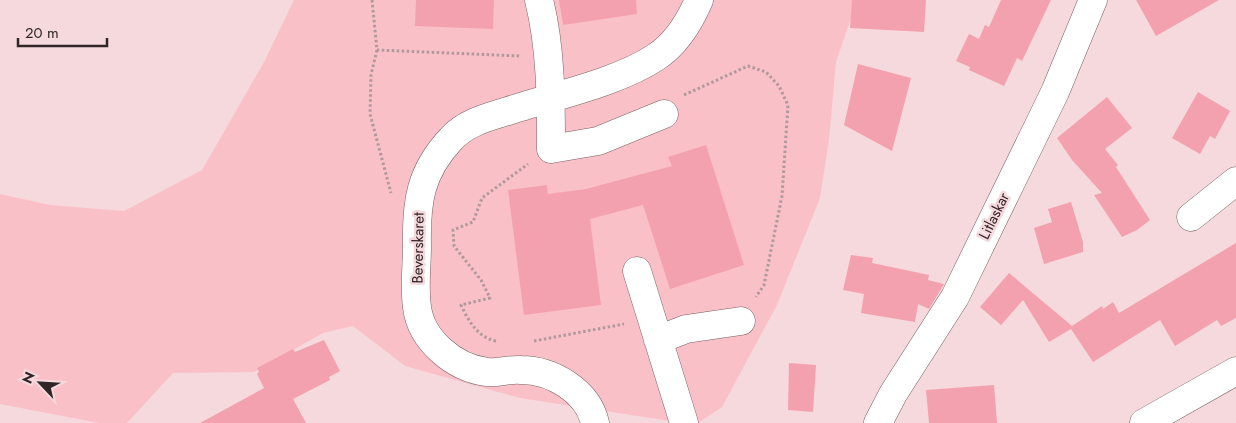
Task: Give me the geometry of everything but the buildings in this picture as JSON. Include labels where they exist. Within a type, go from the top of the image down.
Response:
[{"type":"street","points":[[539,0],[546,30],[551,97],[551,148],[598,141],[664,114]]},
{"type":"street","name":"Beverskaret","points":[[596,423],[587,404],[563,382],[546,373],[521,370],[498,372],[475,369],[459,363],[436,346],[421,322],[417,307],[416,216],[425,178],[433,159],[454,135],[479,120],[617,77],[657,56],[681,33],[699,0]]},
{"type":"street","name":"Litlaskar","points":[[878,423],[893,394],[955,297],[1055,92],[1093,0]]},
{"type":"street","points":[[1192,218],[1236,181]]},
{"type":"street","points":[[637,271],[684,423]]},
{"type":"street","points":[[655,329],[686,329],[741,321]]},
{"type":"street","points":[[1144,423],[1236,371]]},
{"type":"path","points":[[372,0],[377,50],[371,75],[370,114],[388,191],[416,216]]},
{"type":"path","points":[[377,50],[548,57]]},
{"type":"path","points":[[664,114],[683,95],[748,66],[766,72],[779,86],[788,105],[782,196],[764,285],[741,321]]},
{"type":"path","points":[[498,342],[490,340],[470,324],[461,305],[490,298],[481,280],[454,246],[453,230],[473,222],[482,198],[551,148]]},
{"type":"path","points":[[532,341],[655,329]]},
{"type":"shaded area","points":[[294,0],[857,0],[836,62],[829,140],[820,198],[777,305],[722,407],[698,423],[683,423],[520,398],[405,366],[353,326],[323,333],[254,372],[173,373],[127,423],[99,423],[0,404],[0,194],[50,205],[124,211],[202,170],[264,62]]}]
